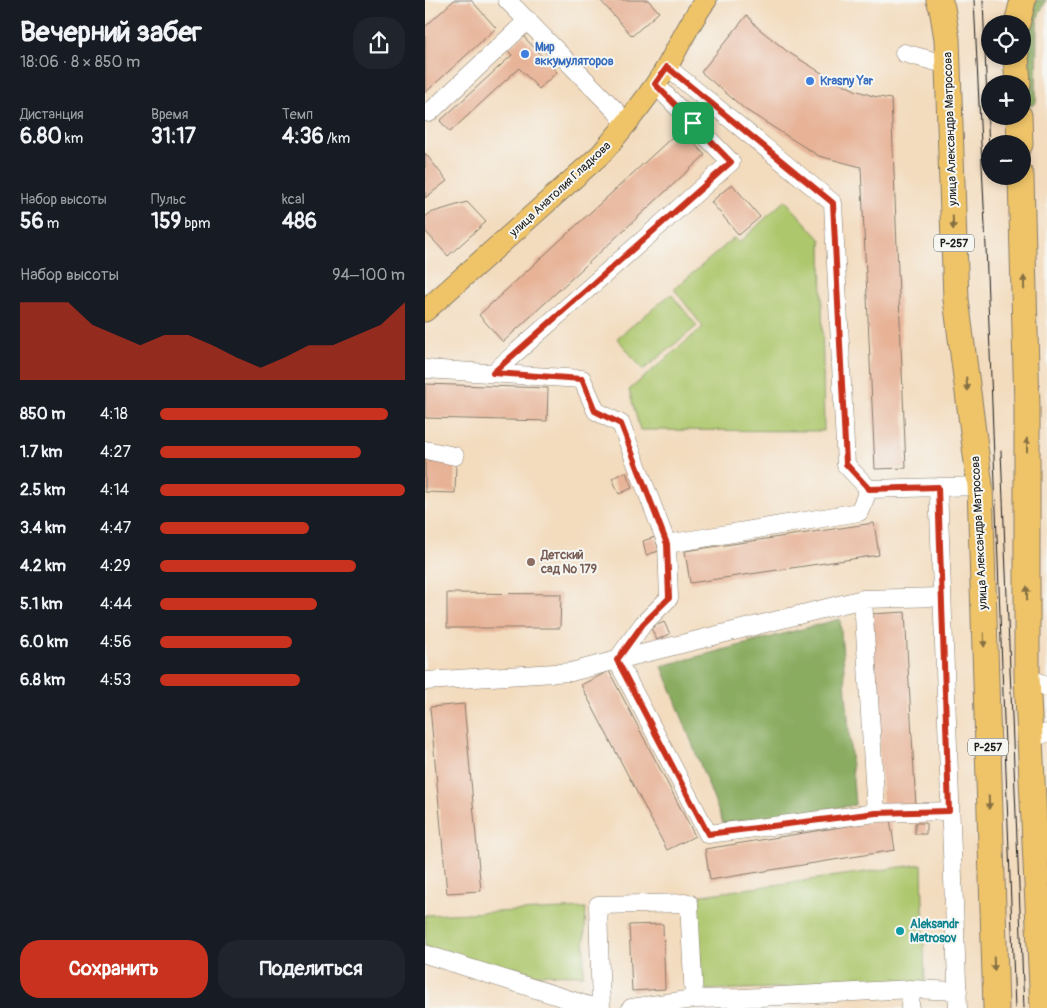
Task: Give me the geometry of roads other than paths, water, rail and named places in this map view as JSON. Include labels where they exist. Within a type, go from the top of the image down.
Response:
[{"type":"highway","name":"улица Александра Матросова","points":[[939,0],[947,39],[956,299],[980,486],[996,1008]]},
{"type":"highway","points":[[1019,15],[1023,0]]},
{"type":"highway","points":[[1021,185],[1037,682],[1043,1008]]},
{"type":"main road","name":"улица Анатолия Гладкова","points":[[427,305],[601,154],[626,125],[667,67],[695,14],[706,0]]},
{"type":"street","points":[[507,0],[617,111],[626,125]]},
{"type":"street","points":[[429,113],[528,20]]},
{"type":"street","points":[[904,53],[947,64]]},
{"type":"street","points":[[667,67],[833,203],[846,464],[869,489],[980,486]]},
{"type":"street","points":[[493,373],[731,162],[655,84]]},
{"type":"street","points":[[425,369],[582,379],[595,411],[621,424],[667,544],[669,598],[643,624],[617,660]]},
{"type":"street","points":[[425,450],[455,456]]},
{"type":"street","points":[[631,1008],[693,999],[911,989],[958,1000],[949,811],[938,487]]},
{"type":"street","points":[[667,544],[859,512],[869,489]]},
{"type":"street","points":[[425,681],[571,672],[863,599],[941,597]]},
{"type":"street","points":[[863,599],[876,813]]},
{"type":"street","points":[[617,660],[708,834],[876,813],[949,811]]},
{"type":"street","points":[[601,1008],[598,905],[689,903],[693,999]]},
{"type":"street","points":[[425,954],[595,1008]]},
{"type":"street","points":[[910,1008],[911,989]]},
{"type":"tram line","points":[[974,0],[986,247],[1015,1008]]},
{"type":"tram line","points":[[983,0],[988,135]]},
{"type":"tram line","points":[[1001,451],[1024,1008]]},
{"type":"place","name":"Мир аккумуляторов","points":[[525,54]]},
{"type":"place","name":"Krasny Yar","points":[[810,81]]},
{"type":"place","name":"Детский сад № 179","points":[[531,562]]},
{"type":"place","name":"Aleksandr Matrosov","points":[[900,931]]}]
